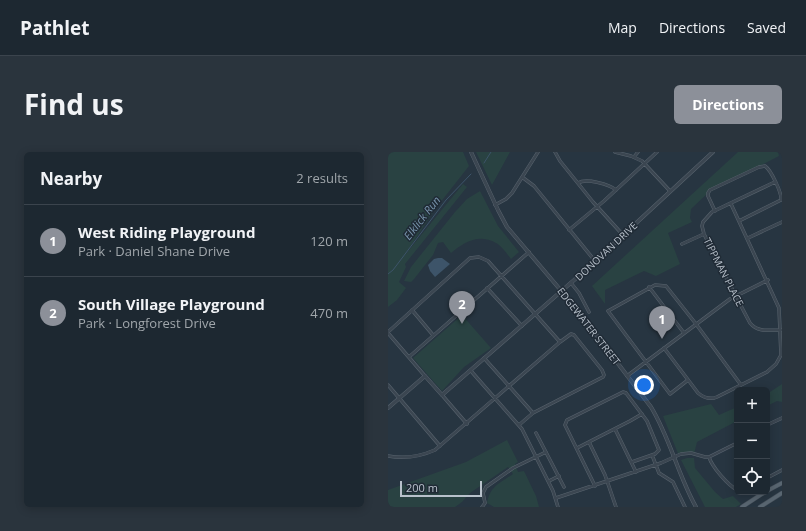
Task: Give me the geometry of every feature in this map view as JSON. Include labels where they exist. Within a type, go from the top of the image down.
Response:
[{"type":"main road","points":[[770,489],[782,482]]},
{"type":"main road","points":[[760,507],[782,493]]},
{"type":"main road","points":[[742,507],[760,495]]},
{"type":"street","name":"EDGEWATER STREET","points":[[471,152],[495,205],[507,227],[562,291],[628,376],[655,414],[696,507]]},
{"type":"street","points":[[495,205],[511,194],[538,152]]},
{"type":"street","points":[[556,152],[560,161],[597,207],[623,235]]},
{"type":"street","points":[[615,152],[634,157],[645,163],[670,191]]},
{"type":"street","points":[[634,157],[638,152]]},
{"type":"street","points":[[569,230],[597,207],[657,152]]},
{"type":"street","name":"DONOVAN DRIVE","points":[[442,395],[571,283],[713,152]]},
{"type":"street","points":[[715,211],[708,194],[710,190],[758,167],[765,166],[768,168],[782,196],[781,200],[740,221]]},
{"type":"street","points":[[522,177],[534,186],[595,261]]},
{"type":"street","points":[[578,183],[586,180],[611,186],[616,190]]},
{"type":"street","name":"TIPPMAN PLACE","points":[[775,182],[708,214],[702,226],[704,234],[753,326],[761,330],[781,330]]},
{"type":"street","points":[[664,348],[698,394],[705,398],[713,399],[767,372],[776,364],[781,355],[779,308],[768,280],[731,204]]},
{"type":"street","points":[[748,238],[782,222]]},
{"type":"street","points":[[682,244],[704,234]]},
{"type":"street","points":[[409,357],[529,252]]},
{"type":"street","points":[[467,424],[388,332],[470,258],[483,258],[502,276],[560,342]]},
{"type":"street","points":[[628,376],[696,324],[736,296],[768,280]]},
{"type":"street","points":[[571,283],[579,293],[589,312]]},
{"type":"street","points":[[688,380],[670,394],[608,311],[649,287],[657,284],[666,286],[741,385]]},
{"type":"street","points":[[649,287],[684,334]]},
{"type":"street","points":[[487,288],[522,326]]},
{"type":"street","points":[[412,310],[434,335]]},
{"type":"street","points":[[388,456],[405,458],[435,450],[467,424],[560,342],[569,335],[574,335],[602,370],[604,375],[603,377],[533,413],[519,425]]},
{"type":"street","points":[[484,358],[533,413]]},
{"type":"street","points":[[470,370],[519,425],[549,481],[558,507]]},
{"type":"street","points":[[388,408],[425,376]]},
{"type":"street","points":[[388,385],[440,446]]},
{"type":"street","points":[[595,486],[565,425],[568,419],[623,392],[628,394],[642,414],[658,448],[658,452],[632,462]]},
{"type":"street","points":[[577,448],[642,414]]},
{"type":"street","points":[[770,424],[782,418]]},
{"type":"street","points":[[615,429],[636,472]]},
{"type":"street","points":[[536,433],[564,487]]},
{"type":"street","points":[[589,442],[608,481],[616,507]]},
{"type":"street","points":[[556,498],[636,472],[687,453],[709,457],[734,444]]},
{"type":"street","points":[[482,507],[485,503],[483,491],[486,487],[514,468],[546,452]]},
{"type":"street","points":[[652,455],[659,473],[670,480],[674,485],[685,507]]},
{"type":"street","points":[[709,457],[711,462],[734,488]]},
{"type":"street","points":[[770,476],[782,470]]},
{"type":"street","points":[[549,481],[558,476]]},
{"type":"green space","points":[[388,152],[463,152],[469,166],[436,208],[404,256],[463,184],[467,187],[405,264],[406,267],[399,282],[406,288],[397,300],[388,307]]},
{"type":"green space","points":[[476,152],[510,152],[492,185]]},
{"type":"green space","points":[[738,152],[778,152],[779,156],[708,193],[691,209],[690,218],[692,222],[668,233],[680,264],[656,276],[644,271],[605,290],[605,304],[592,286]]},
{"type":"green space","points":[[480,191],[498,226],[519,252],[511,259],[498,244],[484,239],[466,242],[451,253],[443,242],[438,243],[433,255],[414,279],[411,282],[404,281],[411,267],[455,212],[467,199]]},
{"type":"green space","points":[[462,315],[491,348],[464,367],[442,391],[413,358]]},
{"type":"green space","points":[[782,384],[782,402],[777,401],[770,404],[770,392]]},
{"type":"green space","points":[[711,404],[719,415],[734,408],[734,423],[697,442],[694,454],[679,456],[663,416]]},
{"type":"green space","points":[[507,440],[518,462],[515,464],[518,472],[524,471],[536,496],[539,507],[494,507],[487,503],[488,497],[493,489],[513,474],[508,467],[470,493],[455,507],[388,507],[388,490],[466,462]]},
{"type":"green space","points":[[694,458],[695,468],[715,492],[723,499],[733,496],[741,504],[736,507],[705,507],[681,460]]},
{"type":"water","points":[[442,258],[450,264],[435,277],[430,271],[428,265],[434,259]]},
{"type":"waterway","name":"Elklick Run","points":[[484,163],[491,152]]},
{"type":"waterway","name":"Elklick Run","points":[[388,274],[393,270],[446,200],[471,174]]},
{"type":"place","name":"South Village Playground","points":[[462,324]]},
{"type":"place","name":"West Riding Playground","points":[[662,339]]}]
